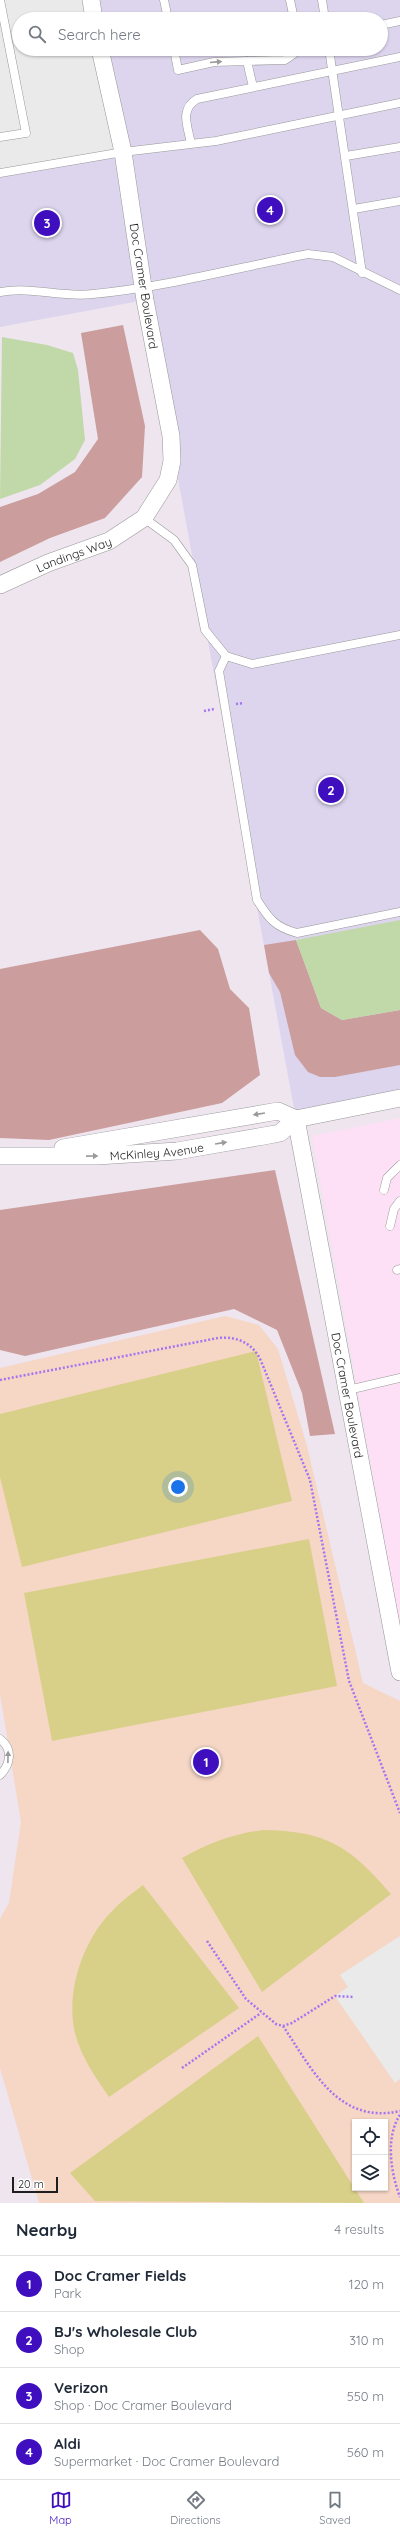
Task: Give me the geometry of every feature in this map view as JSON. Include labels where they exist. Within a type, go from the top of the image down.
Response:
[{"type":"street","points":[[91,0],[93,12]]},
{"type":"street","name":"Doc Cramer Boulevard","points":[[102,56],[123,152],[144,288],[171,436],[172,460],[168,480],[144,518]]},
{"type":"street","name":"Landings Way","points":[[0,585],[48,563],[109,542],[144,518]]},
{"type":"street","name":"McKinley Avenue","points":[[5,1156],[96,1156],[177,1151],[280,1133],[296,1119],[400,1098]]},
{"type":"street","name":"McKinley Avenue","points":[[5,1156],[278,1111],[296,1119]]},
{"type":"street","name":"Doc Cramer Boulevard","points":[[296,1119],[400,1672]]},
{"type":"lane","points":[[0,0],[26,133],[0,137]]},
{"type":"lane","points":[[164,0],[167,12]]},
{"type":"lane","points":[[290,0],[293,12]]},
{"type":"lane","points":[[322,0],[324,12]]},
{"type":"lane","points":[[388,24],[400,21]]},
{"type":"lane","points":[[175,56],[178,70],[214,62],[285,60],[291,56]]},
{"type":"lane","points":[[330,56],[354,209],[362,272]]},
{"type":"lane","points":[[191,144],[185,112],[189,104],[197,99],[400,57]]},
{"type":"lane","points":[[247,61],[253,87]]},
{"type":"lane","points":[[0,173],[123,152],[216,141],[400,103]]},
{"type":"lane","points":[[346,156],[400,147]]},
{"type":"lane","points":[[354,209],[400,201]]},
{"type":"lane","points":[[0,292],[34,289],[73,296],[144,288],[308,254],[334,257],[400,290]]},
{"type":"lane","points":[[144,518],[174,540],[192,565],[205,630],[226,656],[252,664],[400,636]]},
{"type":"lane","points":[[226,656],[219,671],[257,900],[267,916],[280,928],[297,933],[400,912]]},
{"type":"lane","points":[[384,1190],[387,1178],[400,1165]]},
{"type":"lane","points":[[390,1226],[394,1209],[400,1202]]},
{"type":"lane","points":[[348,1390],[400,1378]]},
{"type":"lane","points":[[0,1739],[8,1748],[10,1756],[5,1770],[0,1775]]},
{"type":"path","points":[[0,1380],[218,1338],[234,1338],[253,1347],[261,1360],[310,1480],[349,1681],[400,1813]]},
{"type":"path","points":[[207,1941],[246,1999],[276,2024],[284,2026],[304,2017],[335,1996],[354,1997]]},
{"type":"path","points":[[182,2068],[261,2013]]},
{"type":"path","points":[[284,2026],[322,2083],[339,2100],[356,2109],[372,2113],[387,2114],[400,2110]]},
{"type":"path","points":[[400,2115],[394,2133],[392,2170],[400,2197]]},
{"type":"shaded area","points":[[0,0],[400,0],[400,1098],[296,1119],[145,300],[0,327]]},
{"type":"shaded area","points":[[0,0],[92,0],[95,12],[12,12],[12,56],[102,56],[123,152],[0,173]]},
{"type":"shaded area","points":[[123,325],[145,426],[142,477],[105,518],[50,538],[0,562],[0,507],[38,494],[75,472],[98,439],[81,333]]},
{"type":"shaded area","points":[[2,337],[47,345],[73,353],[78,370],[85,440],[75,459],[40,485],[0,499]]},
{"type":"shaded area","points":[[400,920],[400,1010],[342,1020],[321,1008],[296,940]]},
{"type":"shaded area","points":[[200,930],[218,949],[230,989],[249,1008],[260,1075],[222,1103],[49,1140],[0,1138],[0,969]]},
{"type":"shaded area","points":[[296,940],[321,1008],[342,1020],[400,1010],[400,1065],[335,1077],[320,1077],[308,1072],[295,1055],[280,992],[269,973],[264,945]]},
{"type":"shaded area","points":[[400,1118],[400,1627],[312,1136]]},
{"type":"shaded area","points":[[275,1170],[335,1434],[310,1436],[302,1393],[277,1330],[234,1309],[25,1356],[0,1350],[0,1210]]},
{"type":"shaded area","points":[[225,1316],[259,1325],[278,1349],[307,1446],[363,1683],[400,1701],[400,2203],[39,2203],[0,2068],[0,1919],[9,1903],[21,1822],[0,1694],[0,1368]]},
{"type":"shaded area","points":[[256,1351],[292,1501],[22,1567],[0,1477],[0,1414]]},
{"type":"shaded area","points":[[309,1539],[337,1686],[52,1741],[24,1593]]},
{"type":"shaded area","points":[[263,1830],[305,1834],[321,1838],[336,1845],[350,1853],[363,1864],[391,1894],[262,1992],[182,1858],[221,1840],[241,1834]]},
{"type":"shaded area","points":[[143,1885],[239,2008],[109,2097],[85,2059],[75,2033],[73,2000],[75,1983],[86,1949],[94,1934],[115,1908]]},
{"type":"shaded area","points":[[400,1936],[400,2079],[395,2083],[335,1996],[348,1987],[340,1975]]},
{"type":"shaded area","points":[[258,2036],[352,2184],[352,2191],[356,2191],[364,2203],[95,2201],[70,2173]]},
{"type":"place","name":"Aldi","points":[[270,210]]},
{"type":"place","name":"Verizon","points":[[47,223]]},
{"type":"place","name":"BJ's Wholesale Club","points":[[331,790]]},
{"type":"place","name":"Doc Cramer Fields","points":[[206,1762]]}]
